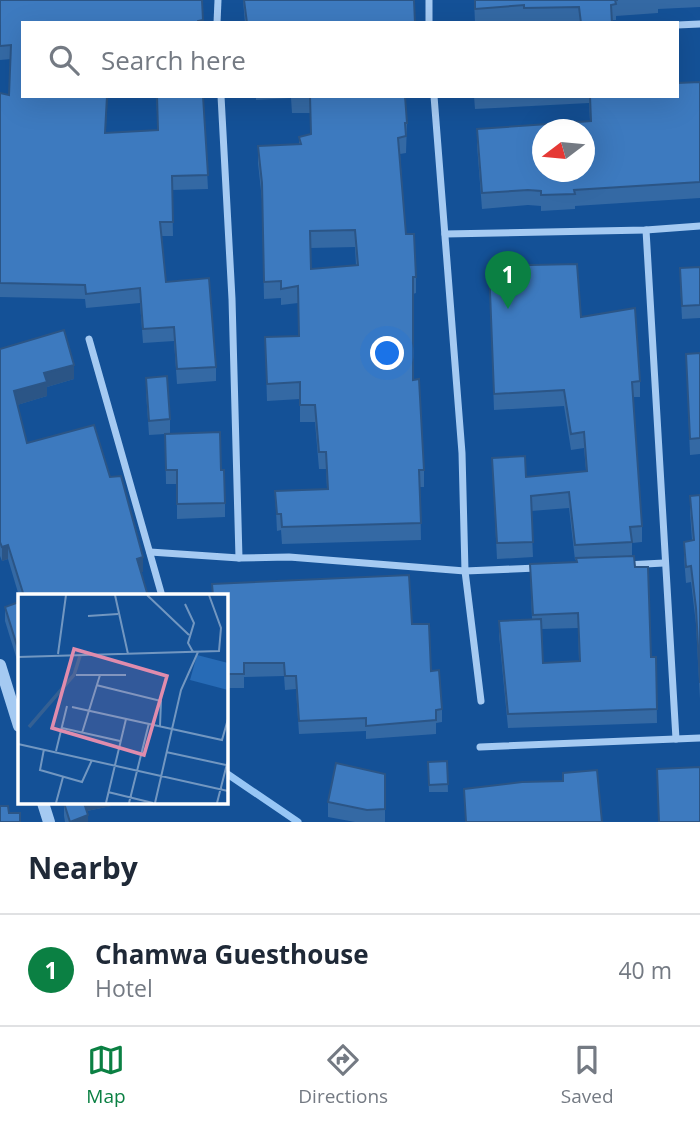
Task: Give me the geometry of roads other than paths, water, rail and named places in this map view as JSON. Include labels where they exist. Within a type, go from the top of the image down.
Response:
[{"type":"street","points":[[217,21],[218,0]]},
{"type":"street","points":[[429,0],[429,21]]},
{"type":"street","points":[[679,25],[700,24]]},
{"type":"street","points":[[221,98],[239,558]]},
{"type":"street","points":[[434,98],[462,453],[465,571],[481,701]]},
{"type":"street","points":[[445,234],[646,230],[700,226]]},
{"type":"street","points":[[646,230],[676,739]]},
{"type":"street","points":[[89,339],[161,594]]},
{"type":"street","points":[[150,552],[239,558],[289,557],[465,571],[544,568]]},
{"type":"street","points":[[611,565],[664,564]]},
{"type":"street","points":[[0,665],[18,723]]},
{"type":"street","points":[[480,747],[700,738]]},
{"type":"street","points":[[43,804],[49,822]]},
{"type":"waterway","points":[[228,774],[298,822]]},
{"type":"place","name":"Chamwa Guesthouse","points":[[508,309]]}]
